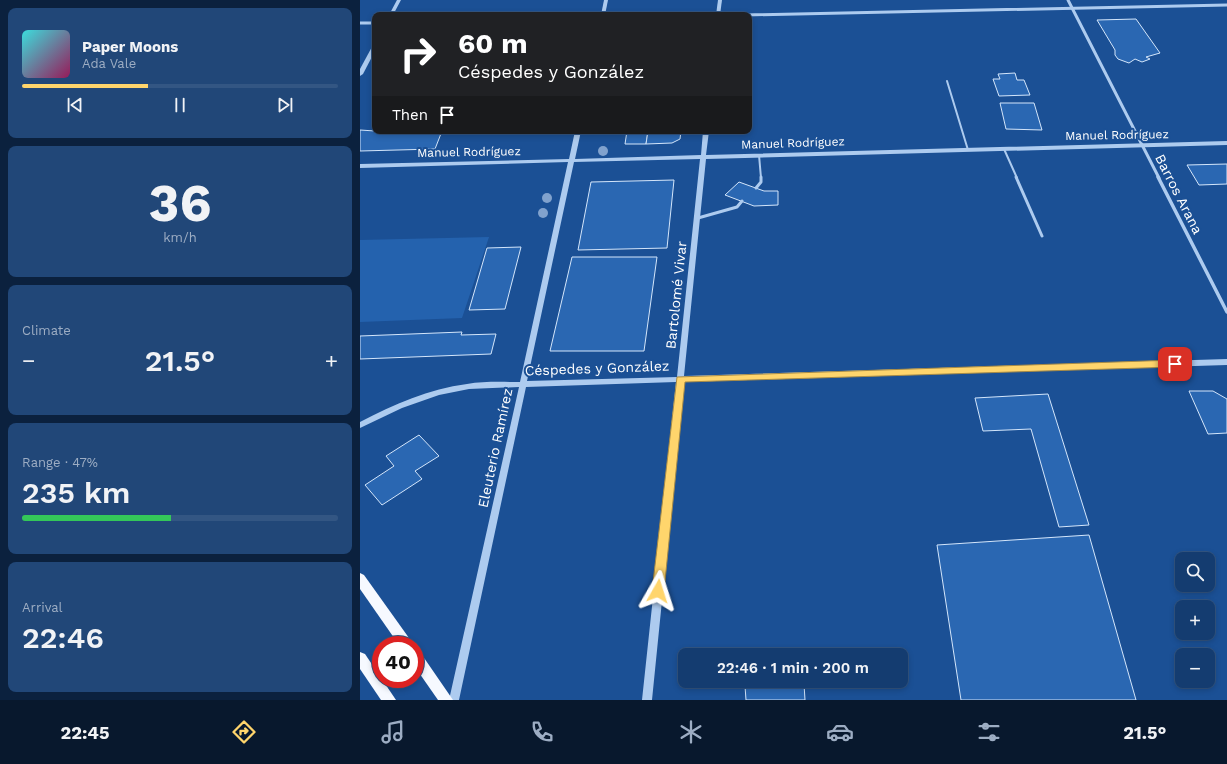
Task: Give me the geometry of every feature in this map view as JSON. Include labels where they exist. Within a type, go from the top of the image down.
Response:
[{"type":"main road","points":[[360,579],[401,636]]},
{"type":"main road","points":[[360,658],[389,700]]},
{"type":"main road","points":[[424,669],[446,700]]},
{"type":"street","points":[[393,12],[399,0]]},
{"type":"street","points":[[604,12],[606,0]]},
{"type":"street","points":[[718,12],[720,0]]},
{"type":"street","name":"Barros Arana","points":[[1068,0],[1227,312]]},
{"type":"street","points":[[752,15],[1227,5]]},
{"type":"street","points":[[360,23],[372,23]]},
{"type":"street","points":[[360,74],[372,52]]},
{"type":"street","name":"Eleuterio Ramírez","points":[[454,700],[577,134]]},
{"type":"street","name":"Bartolomé Vivar","points":[[647,700],[706,134]]},
{"type":"street","name":"Manuel Rodríguez","points":[[360,166],[1227,143]]},
{"type":"street","name":"Céspedes y González","points":[[360,425],[412,399],[435,392],[469,386],[1227,362]]},
{"type":"lane","points":[[947,81],[968,150]]},
{"type":"lane","points":[[1004,149],[1042,236]]},
{"type":"lane","points":[[756,188],[761,182],[759,155]]},
{"type":"lane","points":[[697,218],[737,207],[742,201]]},
{"type":"shaded area","points":[[489,237],[462,318],[360,322],[360,240]]},
{"type":"building","points":[[1136,19],[1160,53],[1146,57],[1150,59],[1142,62],[1135,59],[1129,63],[1118,59],[1115,55],[1115,50],[1097,20]]},
{"type":"building","points":[[1015,73],[1017,80],[1024,80],[1030,95],[999,96],[993,79],[1000,79],[998,74]]},
{"type":"building","points":[[1000,103],[1034,103],[1042,130],[1006,129]]},
{"type":"building","points":[[360,130],[372,131],[372,134],[441,134],[435,149],[360,151]]},
{"type":"building","points":[[627,134],[648,134],[646,144],[625,144]]},
{"type":"building","points":[[648,134],[681,134],[680,139],[672,143],[646,144]]},
{"type":"building","points":[[1227,164],[1227,184],[1199,185],[1187,165]]},
{"type":"building","points":[[674,180],[667,248],[578,250],[591,182]]},
{"type":"building","points":[[739,182],[764,191],[778,191],[778,205],[754,206],[725,195]]},
{"type":"building","points":[[521,247],[505,309],[469,310],[487,248]]},
{"type":"building","points":[[572,257],[657,257],[644,351],[550,351]]},
{"type":"building","points":[[462,332],[461,335],[496,334],[491,354],[360,359],[360,336]]},
{"type":"building","points":[[1189,391],[1213,391],[1227,399],[1227,433],[1208,434]]},
{"type":"building","points":[[1048,394],[1089,525],[1059,527],[1031,429],[983,431],[975,398]]},
{"type":"building","points":[[419,435],[439,456],[415,471],[422,479],[382,505],[365,485],[394,466],[386,456]]},
{"type":"building","points":[[1089,535],[1136,700],[961,700],[937,545]]},
{"type":"building","points":[[745,688],[804,688],[805,700],[746,700]]},
{"type":"route","points":[[658,591],[680,379],[1175,364]]}]
